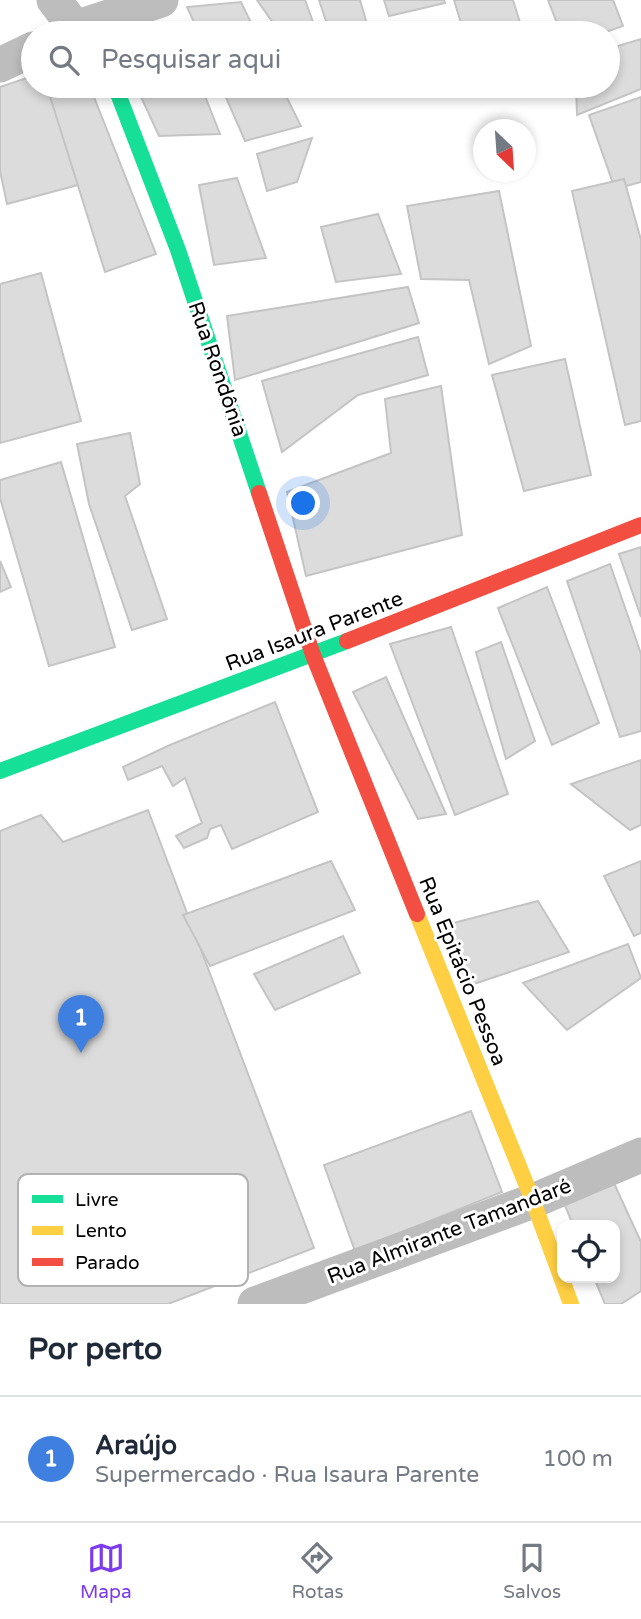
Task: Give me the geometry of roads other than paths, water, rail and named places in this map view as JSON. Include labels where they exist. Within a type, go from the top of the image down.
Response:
[{"type":"street","points":[[54,0],[66,21]]},
{"type":"street","points":[[103,21],[161,0]]},
{"type":"street","points":[[0,65],[21,55]]},
{"type":"street","name":"Rua Rondônia","points":[[121,98],[178,250],[313,655]]},
{"type":"street","name":"Rua Isaura Parente","points":[[0,771],[313,655],[641,525]]},
{"type":"street","name":"Rua Epitácio Pessoa","points":[[313,655],[533,1201],[571,1304]]},
{"type":"street","name":"Rua Almirante Tamandaré","points":[[255,1304],[533,1201],[641,1156]]},
{"type":"place","name":"Araújo","points":[[81,1053]]}]
